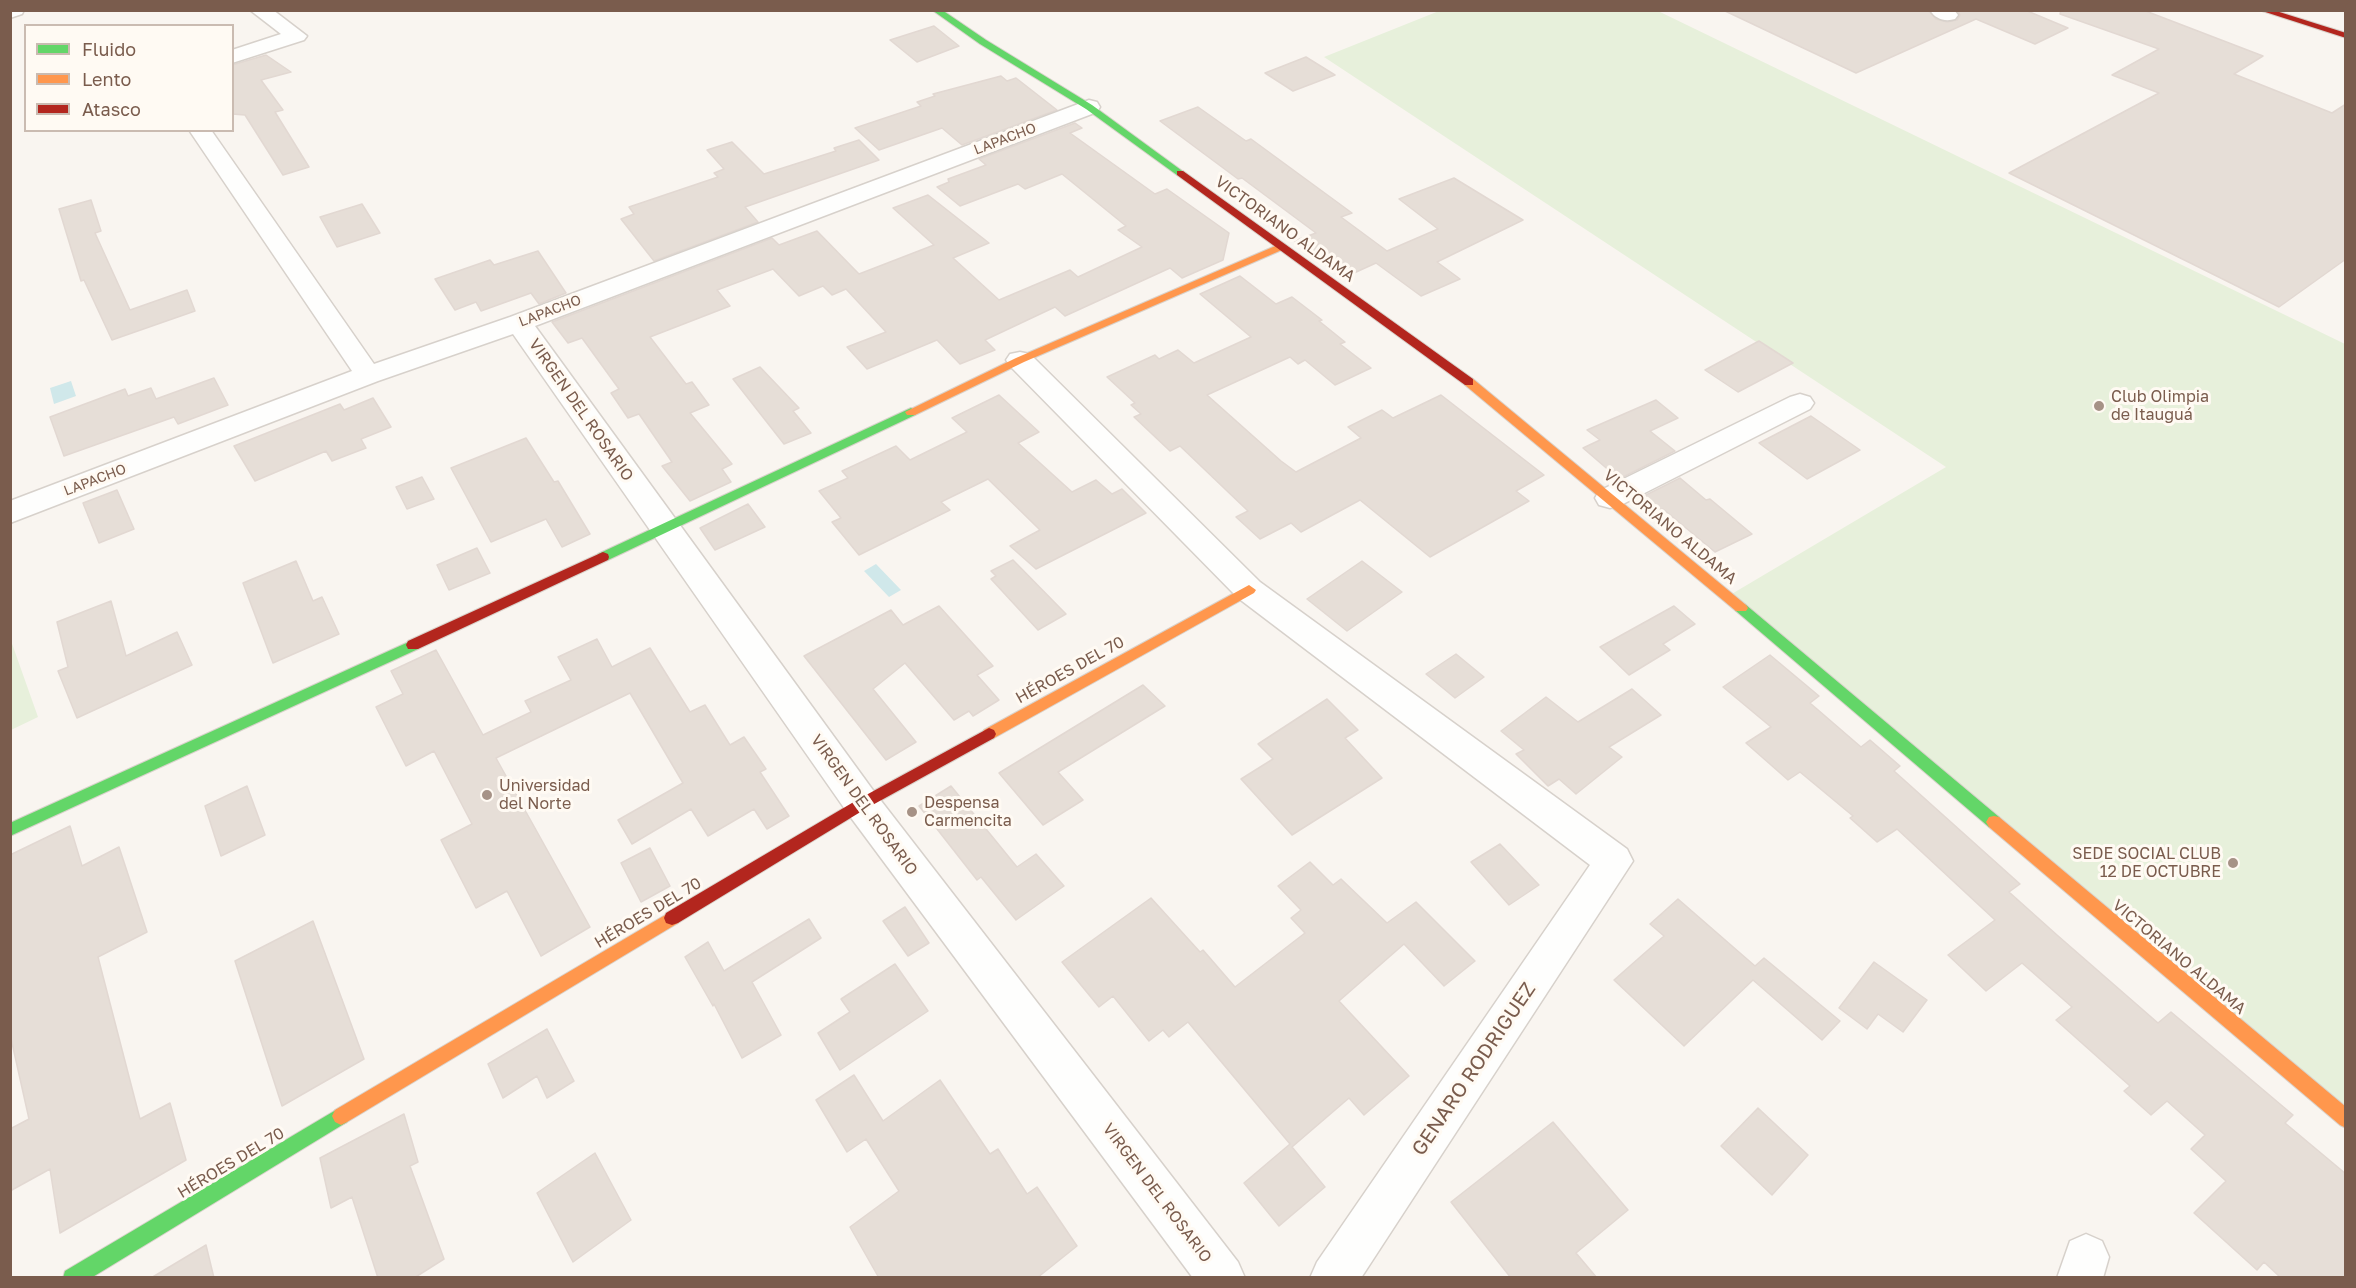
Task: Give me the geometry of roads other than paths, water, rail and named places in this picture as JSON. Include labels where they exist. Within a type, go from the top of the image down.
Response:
[{"type":"street","points":[[234,56],[297,36],[259,10]]},
{"type":"street","name":"VICTORIANO ALDAMA","points":[[936,10],[983,42],[1089,106],[1280,247],[1453,369],[1610,498],[2346,1119]]},
{"type":"street","points":[[2263,10],[2346,36]]},
{"type":"street","name":"LAPACHO","points":[[10,513],[368,375],[519,323],[1089,106]]},
{"type":"street","points":[[201,132],[368,375]]},
{"type":"street","points":[[10,830],[664,528],[1020,360],[1280,247]]},
{"type":"street","name":"VIRGEN DEL ROSARIO","points":[[519,323],[862,804],[1222,1278]]},
{"type":"street","points":[[1020,360],[1249,590]]},
{"type":"street","points":[[1610,498],[1800,403]]},
{"type":"street","name":"HÉROES DEL 70","points":[[72,1278],[862,804],[1249,590]]},
{"type":"street","name":"GENARO RODRIGUEZ","points":[[1249,590],[1614,861],[1334,1278]]},
{"type":"water","points":[[71,381],[76,396],[54,404],[50,388]]},
{"type":"water","points":[[876,564],[901,590],[889,597],[864,571]]},
{"type":"place","name":"Club Olimpia de Itauguá","points":[[2099,406]]},
{"type":"place","name":"Universidad del Norte","points":[[487,795]]},
{"type":"place","name":"Despensa Carmencita","points":[[912,812]]},
{"type":"place","name":"SEDE SOCIAL CLUB 12 DE OCTUBRE","points":[[2233,863]]}]
